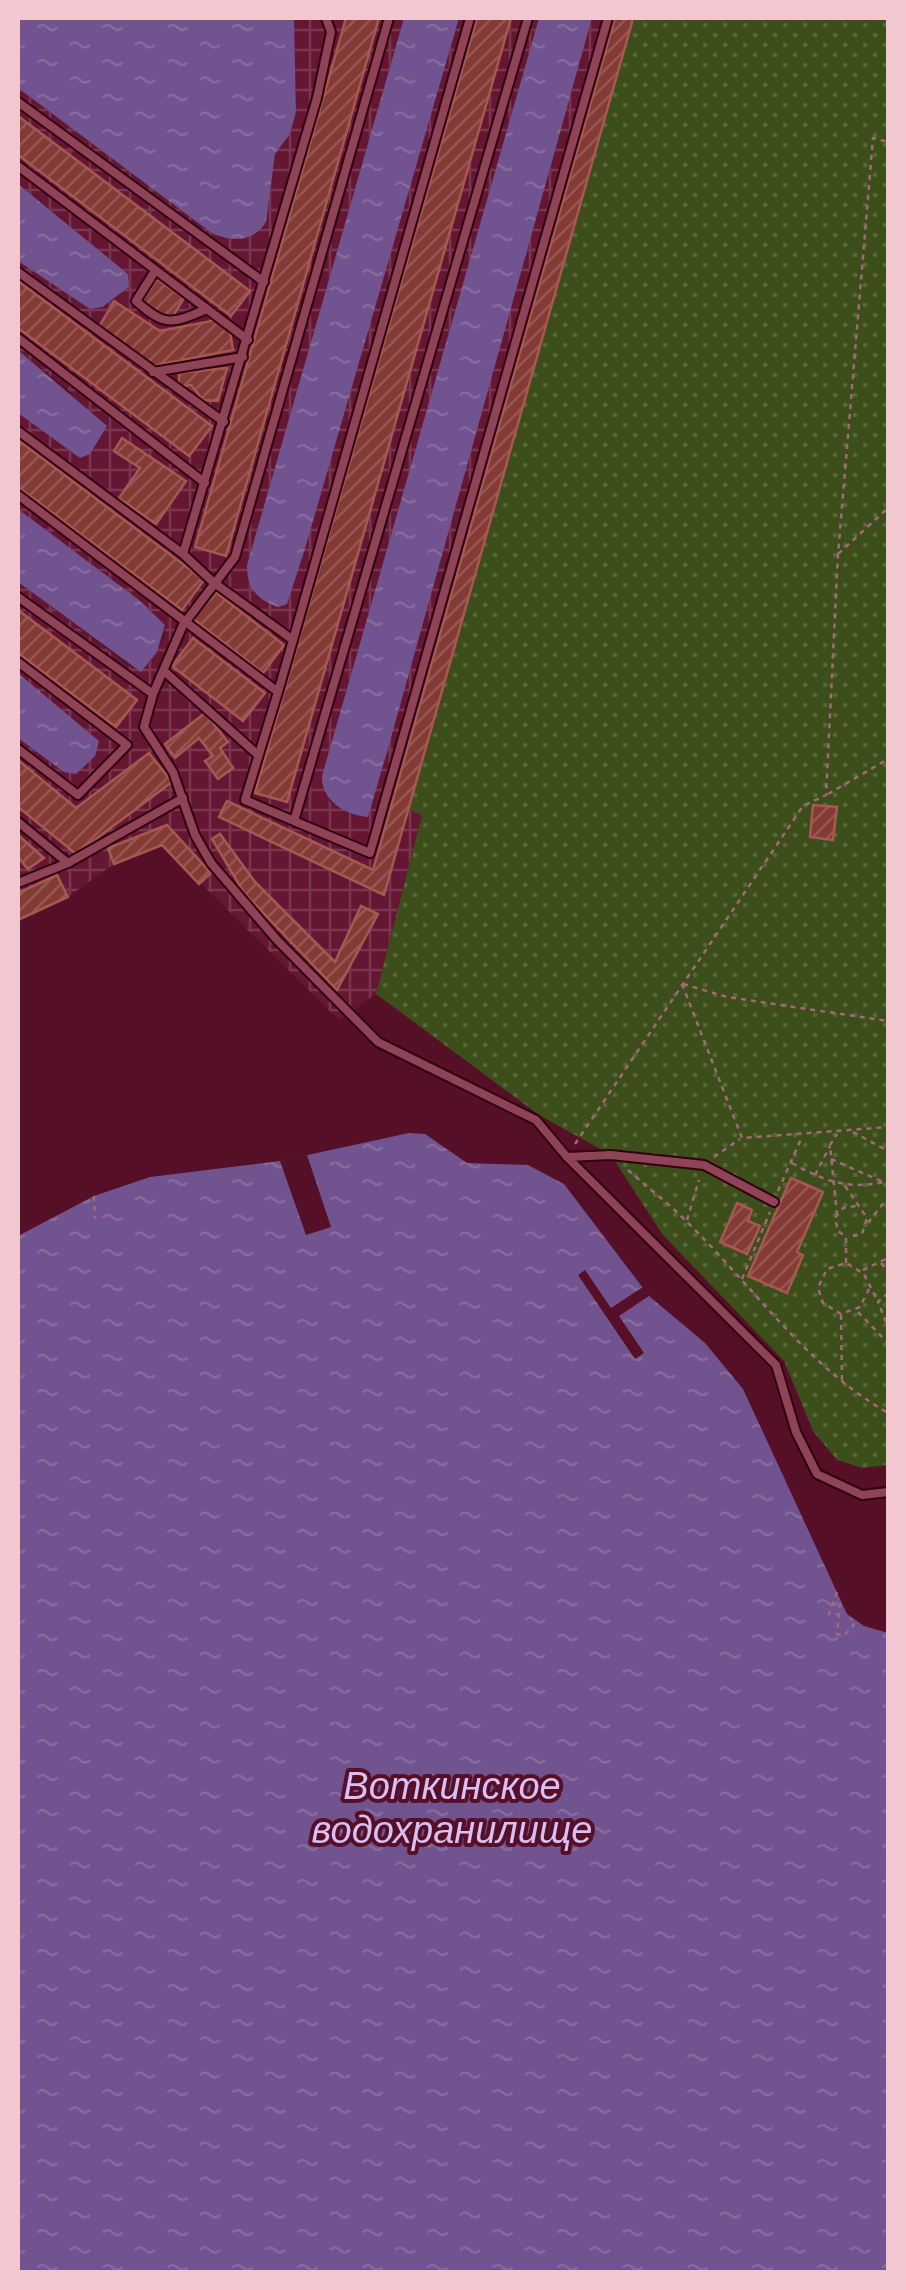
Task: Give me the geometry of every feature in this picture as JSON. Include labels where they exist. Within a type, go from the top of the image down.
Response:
[{"type":"lane","points":[[183,554],[317,98],[332,32],[326,18]]},
{"type":"lane","points":[[18,749],[78,796],[144,727],[153,694],[183,625],[235,557],[389,18]]},
{"type":"lane","points":[[470,18],[245,800],[370,853],[608,18]]},
{"type":"lane","points":[[294,821],[528,18]]},
{"type":"lane","points":[[18,102],[264,282]]},
{"type":"lane","points":[[18,166],[248,340]]},
{"type":"lane","points":[[155,271],[136,301],[157,320],[177,322],[206,309]]},
{"type":"lane","points":[[18,272],[224,422]]},
{"type":"lane","points":[[18,338],[205,483]]},
{"type":"lane","points":[[153,372],[244,357]]},
{"type":"lane","points":[[18,430],[293,640]]},
{"type":"lane","points":[[18,495],[183,625],[278,692]]},
{"type":"lane","points":[[18,597],[153,694]]},
{"type":"lane","points":[[18,662],[126,744]]},
{"type":"lane","points":[[164,670],[258,754]]},
{"type":"lane","points":[[144,727],[174,772],[195,835],[211,864],[277,940],[378,1042],[536,1120],[567,1157],[776,1365],[796,1432],[817,1474],[862,1495],[888,1492]]},
{"type":"lane","points":[[18,883],[68,863],[183,798]]},
{"type":"lane","points":[[18,822],[68,863]]},
{"type":"lane","points":[[567,1157],[611,1155],[704,1164],[774,1202]]},
{"type":"path","points":[[826,795],[838,554],[873,138],[888,142]]},
{"type":"path","points":[[838,554],[888,508]]},
{"type":"path","points":[[567,1157],[802,806],[888,759]]},
{"type":"path","points":[[682,984],[727,997],[888,1021]]},
{"type":"path","points":[[682,984],[742,1138],[888,1127]]},
{"type":"path","points":[[851,1131],[888,1152]]},
{"type":"path","points":[[815,1176],[839,1132]]},
{"type":"path","points":[[830,1145],[837,1228],[846,1237],[846,1263]]},
{"type":"path","points":[[611,1155],[686,1221],[842,1386],[888,1413]]},
{"type":"path","points":[[831,1159],[886,1183]]},
{"type":"path","points":[[791,1162],[831,1183],[860,1187],[886,1183]]},
{"type":"path","points":[[844,1185],[866,1215],[867,1225]]},
{"type":"path","points":[[94,1196],[95,1219]]},
{"type":"path","points":[[846,1237],[859,1236],[888,1197]]},
{"type":"path","points":[[837,1215],[843,1208],[856,1206]]},
{"type":"path","points":[[862,1271],[888,1258]]},
{"type":"path","points":[[880,1262],[888,1271]]},
{"type":"path","points":[[869,1289],[856,1310],[840,1314],[823,1303],[818,1288],[827,1269],[846,1263],[862,1271],[888,1327]]},
{"type":"path","points":[[878,1302],[888,1293]]},
{"type":"path","points":[[856,1310],[888,1343]]},
{"type":"path","points":[[840,1314],[842,1386]]},
{"type":"path","points":[[837,1592],[829,1614],[839,1614]]},
{"type":"path","points":[[840,1603],[838,1634],[844,1636],[856,1622]]},
{"type":"shaded area","points":[[294,18],[404,18],[247,565],[287,603],[459,18],[539,18],[322,776],[330,802],[368,817],[592,18],[633,18],[409,809],[422,814],[376,994],[339,1020],[162,845],[114,864],[68,897],[18,920],[18,738],[64,772],[99,741],[18,673],[18,582],[131,667],[149,663],[164,637],[165,625],[139,600],[18,509],[18,413],[80,458],[72,393],[18,350],[18,261],[102,307],[128,274],[18,184],[18,88],[213,234],[266,222],[275,154],[290,134],[296,112]]},
{"type":"green space","points":[[633,18],[888,18],[888,1465],[862,1468],[837,1460],[813,1431],[784,1361],[662,1234],[611,1155],[539,1115],[376,994],[422,815],[409,810]]},
{"type":"water","points":[[18,18],[294,18],[296,112],[290,134],[275,154],[266,222],[261,229],[243,238],[213,234],[18,88]]},
{"type":"water","points":[[404,18],[459,18],[304,552],[287,604],[278,607],[254,592],[247,565]]},
{"type":"water","points":[[539,18],[592,18],[389,745],[368,817],[360,816],[330,799],[322,776]]},
{"type":"water","points":[[18,184],[128,274],[129,287],[102,307],[90,309],[18,261]]},
{"type":"water","points":[[18,350],[107,426],[90,454],[80,458],[18,413]]},
{"type":"water","points":[[18,509],[139,600],[165,625],[157,652],[141,672],[18,582]]},
{"type":"water","points":[[18,673],[99,741],[95,756],[76,774],[64,772],[18,738]]},
{"type":"water","name":"Воткинское водохранилище","points":[[409,1133],[425,1134],[467,1163],[528,1165],[564,1184],[649,1296],[705,1343],[743,1389],[847,1614],[864,1626],[888,1633],[888,2272],[18,2272],[18,1236],[94,1196],[150,1177],[280,1161]]},
{"type":"pier","points":[[307,1155],[331,1227],[306,1235],[280,1161]]},
{"type":"pier","points":[[585,1270],[611,1308],[643,1287],[649,1296],[619,1316],[644,1353],[635,1359],[578,1275]]},
{"type":"building","points":[[346,18],[379,18],[226,556],[195,547]]},
{"type":"building","points":[[477,18],[511,18],[287,802],[255,793]]},
{"type":"building","points":[[615,18],[633,18],[384,895],[219,817],[227,801],[373,870]]},
{"type":"building","points":[[18,116],[250,291],[231,316],[18,155]]},
{"type":"building","points":[[157,279],[184,298],[173,316],[157,313],[142,301]]},
{"type":"building","points":[[18,281],[212,426],[189,456],[18,328]]},
{"type":"building","points":[[114,301],[160,331],[216,320],[230,332],[233,350],[152,366],[99,327]]},
{"type":"building","points":[[227,368],[218,401],[203,400],[191,385],[179,387],[179,373]]},
{"type":"building","points":[[122,438],[186,481],[156,524],[119,498],[140,468],[114,451]]},
{"type":"building","points":[[18,440],[204,580],[182,610],[18,487]]},
{"type":"building","points":[[213,590],[284,645],[263,673],[192,618]]},
{"type":"building","points":[[18,610],[137,700],[116,727],[18,653]]},
{"type":"building","points":[[193,638],[265,693],[243,721],[172,666]]},
{"type":"building","points":[[205,713],[228,742],[220,748],[233,768],[218,779],[205,761],[213,756],[199,738],[175,758],[165,744]]},
{"type":"building","points":[[149,753],[172,782],[76,854],[18,807],[18,760],[76,808]]},
{"type":"building","points":[[813,805],[837,807],[833,840],[810,837]]},
{"type":"building","points":[[167,825],[211,873],[199,884],[162,845],[114,864],[108,848]]},
{"type":"building","points":[[220,834],[255,882],[335,962],[361,906],[378,914],[337,990],[244,893],[212,839]]},
{"type":"building","points":[[18,835],[44,858],[28,869],[18,857]]},
{"type":"building","points":[[57,875],[68,897],[18,920],[18,893]]},
{"type":"building","points":[[791,1178],[823,1192],[797,1252],[803,1255],[787,1293],[748,1276]]},
{"type":"building","points":[[737,1203],[752,1210],[748,1221],[760,1226],[747,1254],[720,1242]]}]
